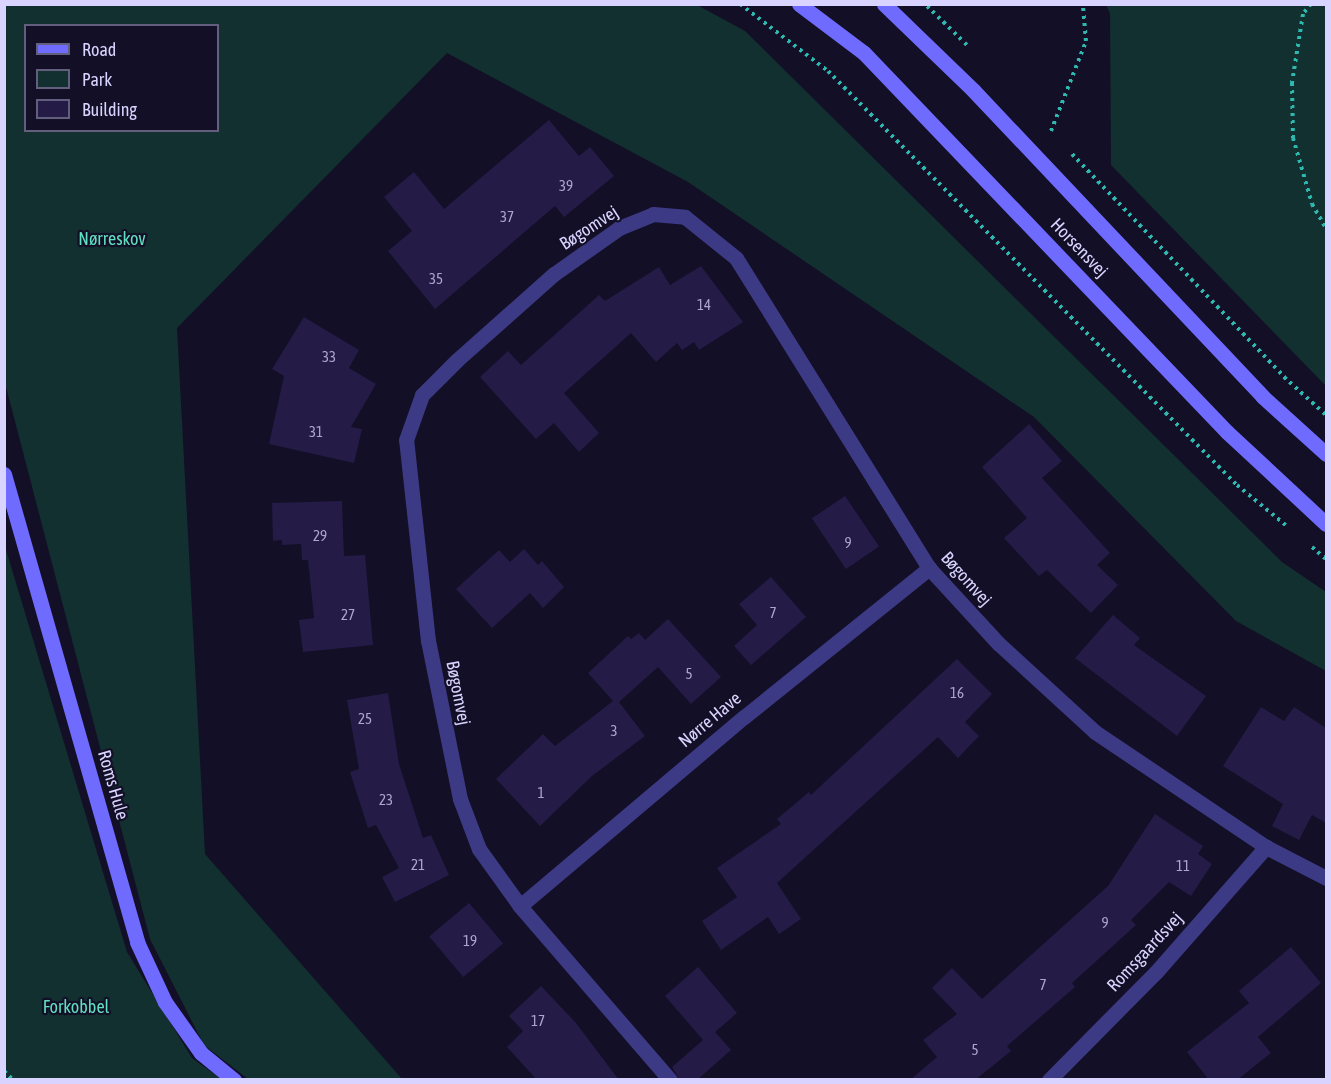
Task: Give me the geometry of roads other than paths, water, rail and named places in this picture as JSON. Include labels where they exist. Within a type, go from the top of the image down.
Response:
[{"type":"main road","name":"Horsensvej","points":[[799,4],[864,53],[1227,432],[1326,524]]},
{"type":"main road","name":"Horsensvej","points":[[884,4],[973,90],[1263,398],[1326,454]]},
{"type":"main road","name":"Roms Hule","points":[[4,474],[137,942],[165,1002],[201,1053],[234,1080]]},
{"type":"street","name":"Bøgomvej","points":[[669,1080],[520,906],[479,849],[460,799],[428,641],[406,440],[422,395],[554,274],[619,228],[653,214],[685,217],[736,258],[929,568],[999,644],[1095,732],[1266,847],[1326,878]]},
{"type":"street","name":"Nørre Have","points":[[520,906],[744,717],[929,568]]},
{"type":"street","name":"Romsgaardsvej","points":[[1049,1080],[1156,972],[1266,847]]},
{"type":"park label","name":"Nørreskov","points":[[112,239]]},
{"type":"park label","name":"Forkobbel","points":[[76,1007]]}]
